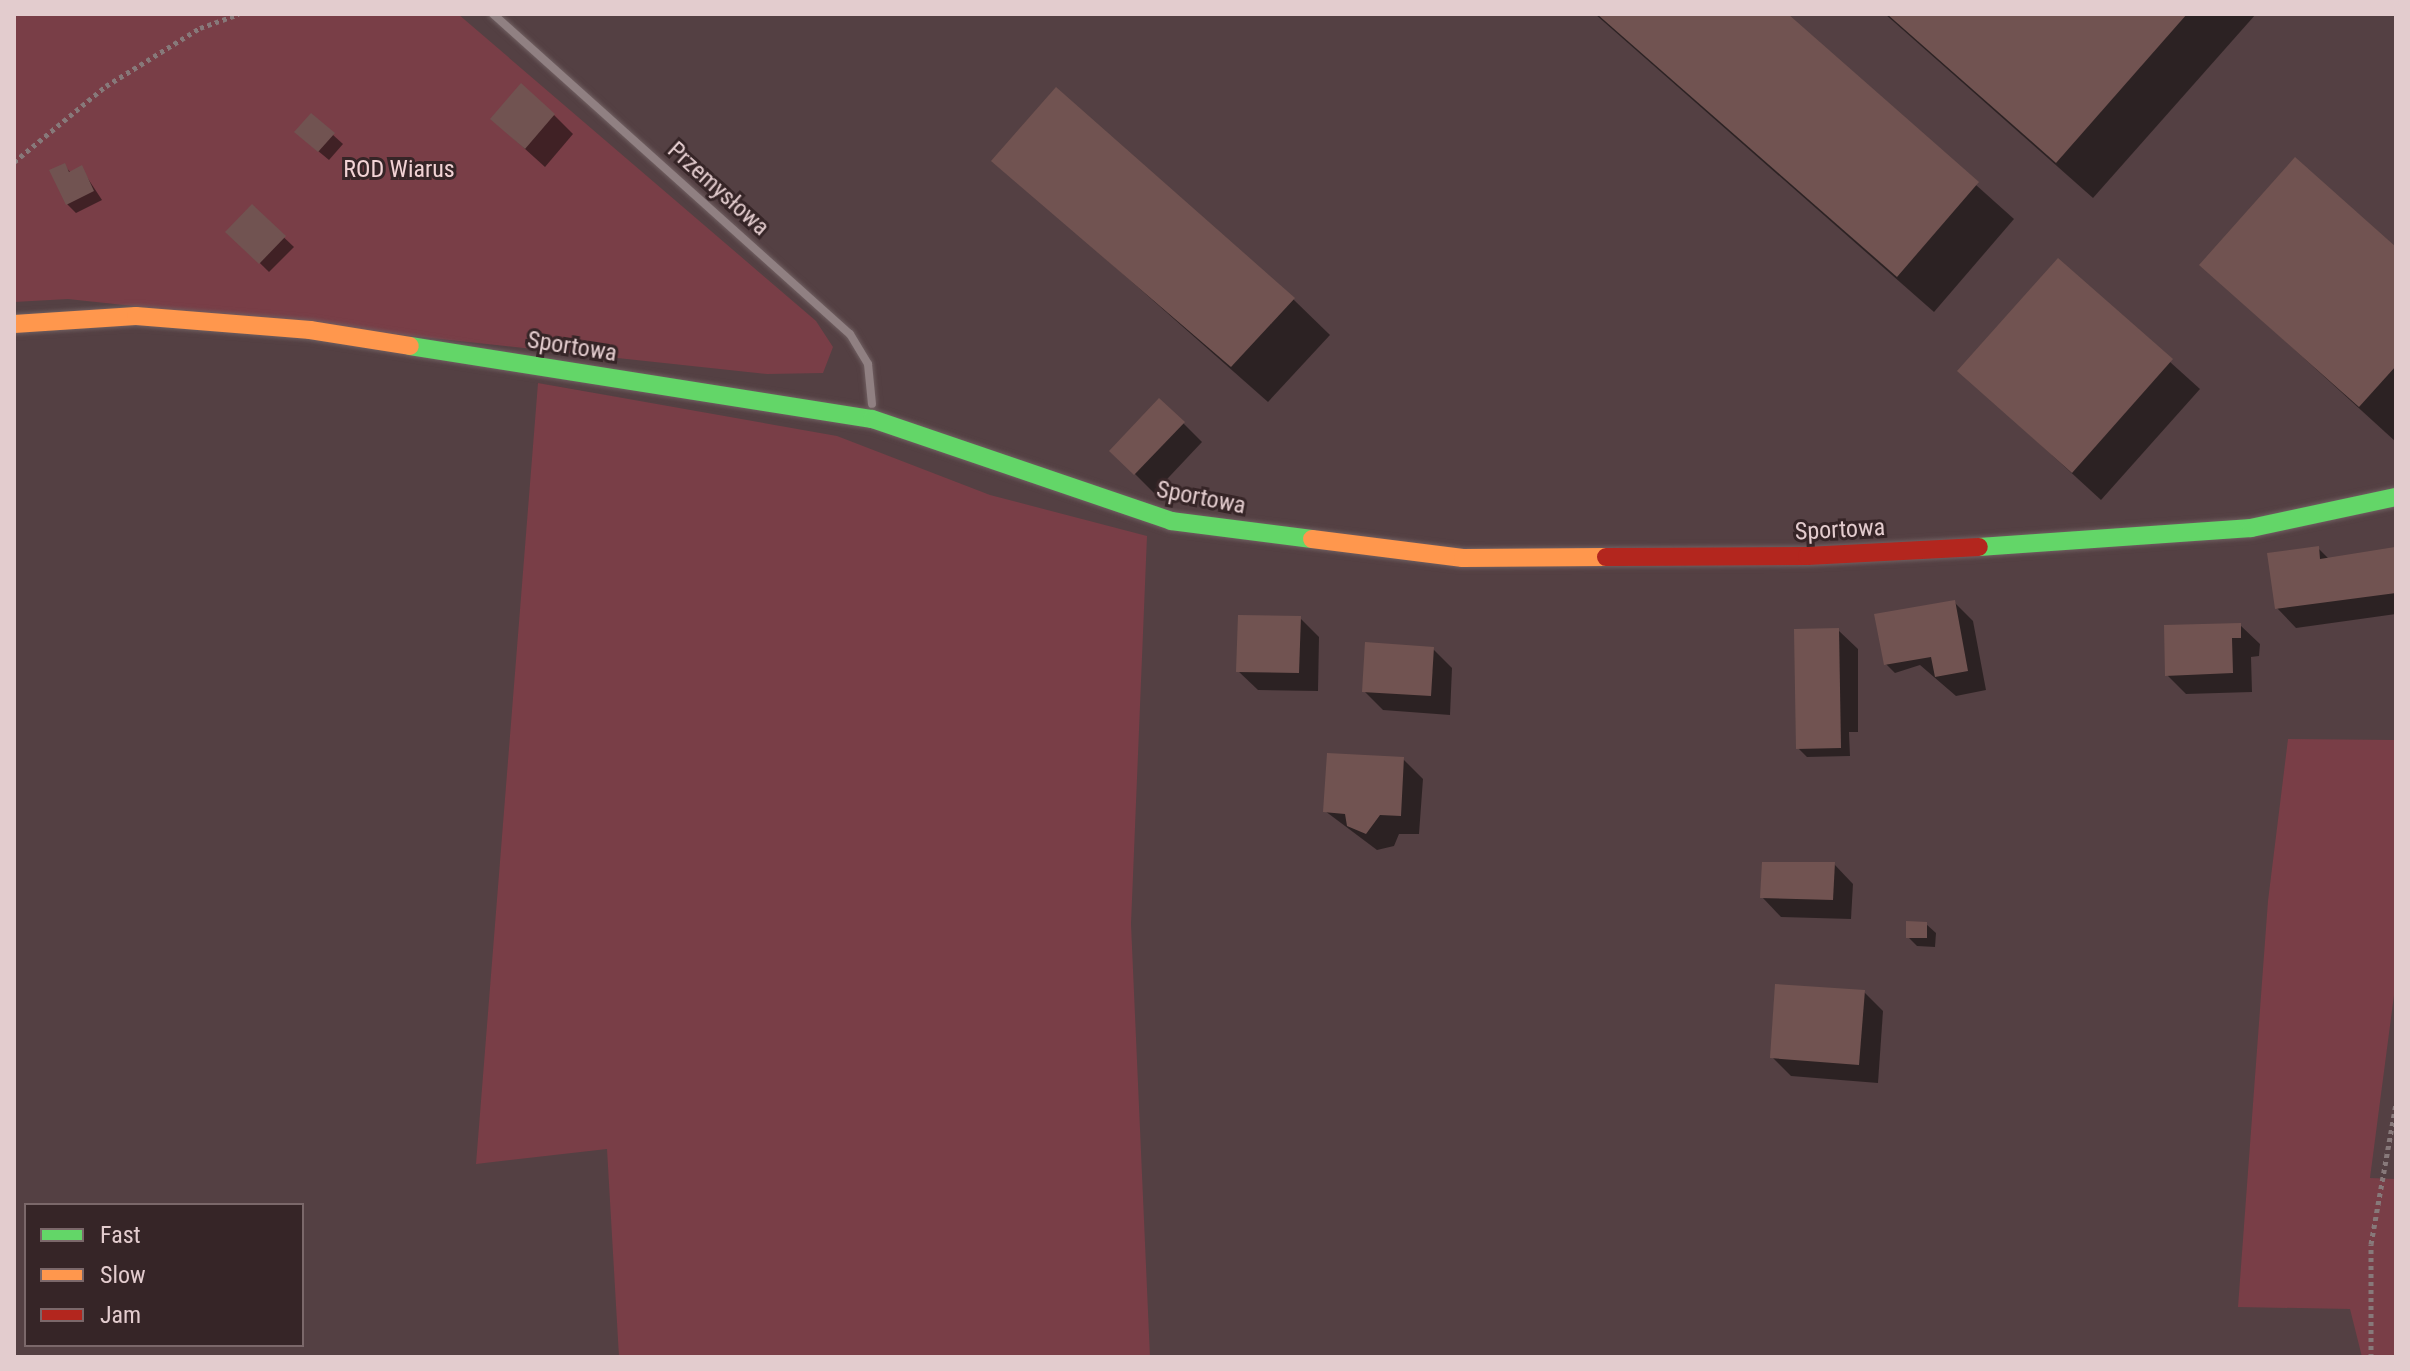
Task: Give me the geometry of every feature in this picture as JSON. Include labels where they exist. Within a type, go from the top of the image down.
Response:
[{"type":"street","name":"Przemysłowa","points":[[493,14],[850,334],[868,364],[872,419]]},
{"type":"street","name":"Sportowa","points":[[14,324],[136,316],[310,330],[872,419],[1171,521],[1463,558],[1763,557],[2098,541],[2251,528],[2396,497]]},
{"type":"path","points":[[14,162],[106,86],[200,28],[239,14]]},
{"type":"path","points":[[2371,1357],[2371,1244],[2396,1104]]},
{"type":"green space","name":"ROD Wiarus","points":[[14,14],[458,14],[816,321],[833,347],[823,373],[767,374],[68,299],[14,302]]},
{"type":"green space","points":[[538,383],[837,436],[990,495],[1147,536],[1131,924],[1150,1357],[619,1357],[607,1149],[476,1164]]},
{"type":"green space","points":[[2288,739],[2396,740],[2396,980],[2370,1178],[2396,1179],[2396,1357],[2362,1357],[2350,1309],[2238,1307],[2268,901]]},
{"type":"building","points":[[1597,14],[1788,14],[1979,182],[1897,277]]},
{"type":"building","points":[[1887,14],[2187,14],[2056,163]]},
{"type":"building","points":[[521,83],[555,114],[525,149],[490,119]]},
{"type":"building","points":[[1056,87],[1295,298],[1231,367],[991,161]]},
{"type":"building","points":[[311,113],[335,133],[318,152],[294,132]]},
{"type":"building","points":[[2295,157],[2396,247],[2396,366],[2359,407],[2199,265]]},
{"type":"building","points":[[65,163],[69,172],[82,165],[94,191],[66,205],[49,170]]},
{"type":"building","points":[[252,204],[286,236],[259,264],[225,232]]},
{"type":"building","points":[[2058,258],[2173,359],[2072,473],[1957,371]]},
{"type":"building","points":[[1159,398],[1185,422],[1134,475],[1109,451]]},
{"type":"building","points":[[2319,546],[2320,559],[2395,547],[2396,593],[2275,609],[2267,553]]},
{"type":"building","points":[[1955,600],[1968,671],[1935,677],[1931,657],[1884,665],[1874,614]]},
{"type":"building","points":[[1238,615],[1301,616],[1299,673],[1236,672]]},
{"type":"building","points":[[2241,623],[2241,638],[2232,638],[2233,673],[2165,676],[2164,625]]},
{"type":"building","points":[[1839,628],[1841,748],[1796,749],[1794,629]]},
{"type":"building","points":[[1365,642],[1434,647],[1431,696],[1362,692]]},
{"type":"building","points":[[1327,753],[1404,757],[1401,816],[1380,815],[1366,834],[1347,826],[1345,814],[1323,812]]},
{"type":"building","points":[[1762,862],[1835,862],[1833,900],[1760,898]]},
{"type":"building","points":[[1906,921],[1927,922],[1927,938],[1906,938]]},
{"type":"building","points":[[1775,984],[1865,990],[1859,1065],[1770,1058]]},
{"type":"traffic: fast","points":[[410,346],[872,419],[1171,521],[1312,539]]},
{"type":"traffic: fast","points":[[1979,547],[2251,528],[2396,497]]},
{"type":"traffic: slow","points":[[14,324],[136,316],[310,330],[410,346]]},
{"type":"traffic: slow","points":[[1312,539],[1463,558],[1606,557]]},
{"type":"traffic: jam","points":[[1606,557],[1807,556],[1979,547]]}]
